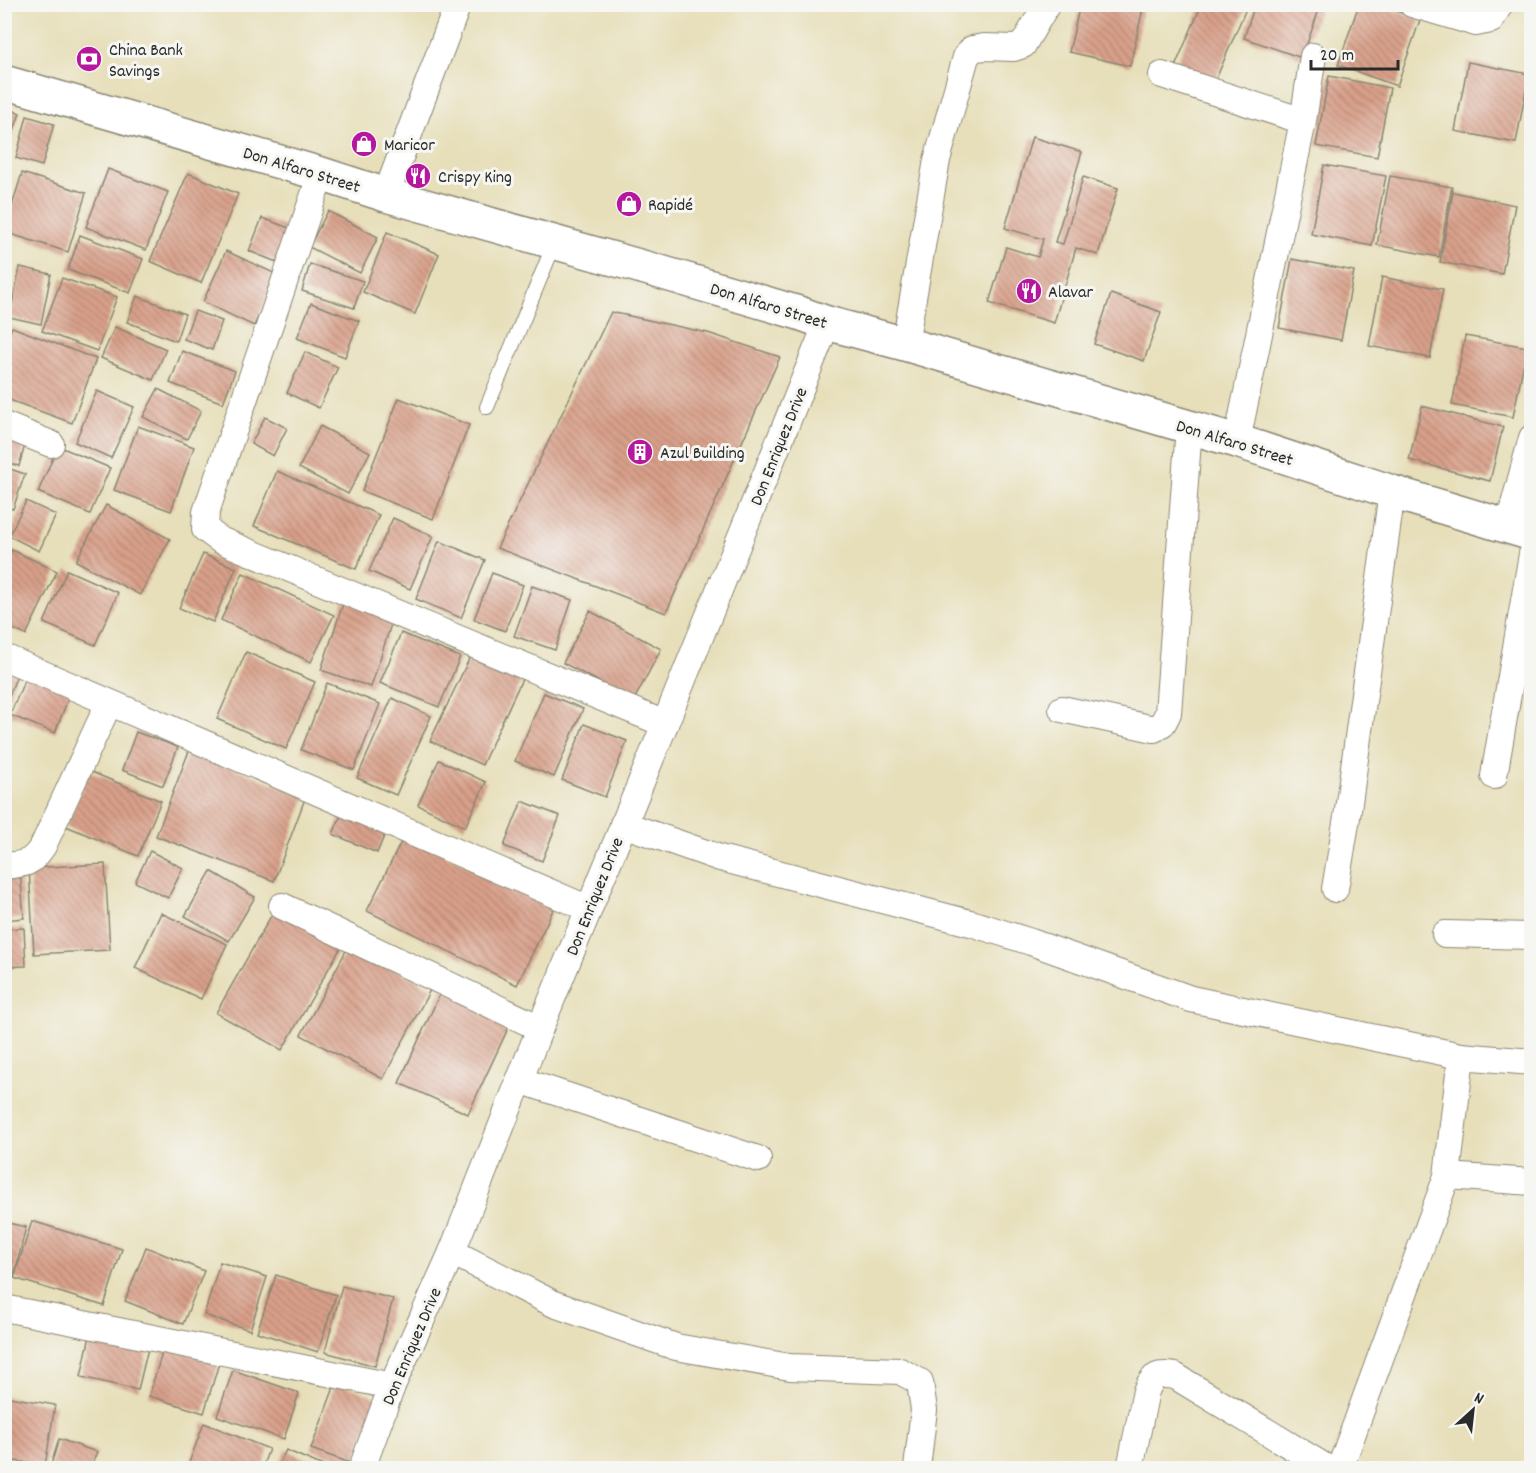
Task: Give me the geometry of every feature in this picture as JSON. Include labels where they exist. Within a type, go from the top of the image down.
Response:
[{"type":"main road","name":"Don Alfaro Street","points":[[4,82],[1237,441],[1392,492],[1520,530]]},
{"type":"street","points":[[386,195],[458,4]]},
{"type":"street","points":[[905,344],[938,160],[966,57],[972,50],[984,46],[1014,48],[1023,45],[1047,4]]},
{"type":"street","points":[[1412,4],[1476,23],[1491,20],[1500,4]]},
{"type":"street","points":[[1237,441],[1303,121],[1313,56]]},
{"type":"street","points":[[1162,75],[1303,121]]},
{"type":"street","points":[[321,174],[206,512],[205,529],[220,540],[665,724]]},
{"type":"street","name":"Don Enriquez Drive","points":[[362,1468],[392,1386],[452,1252],[519,1080],[827,323]]},
{"type":"street","points":[[4,425],[51,444]]},
{"type":"street","points":[[1062,709],[1154,729],[1163,723],[1168,713],[1189,427]]},
{"type":"street","points":[[1520,530],[1532,438]]},
{"type":"street","points":[[1335,889],[1392,492]]},
{"type":"street","points":[[1494,776],[1532,554]]},
{"type":"street","points":[[4,657],[590,909]]},
{"type":"street","points":[[4,866],[23,864],[35,858],[43,846],[109,703]]},
{"type":"street","points":[[623,824],[720,858],[974,924],[1191,999],[1461,1056],[1532,1062]]},
{"type":"street","points":[[282,906],[540,1028]]},
{"type":"street","points":[[1446,934],[1532,936]]},
{"type":"street","points":[[1340,1468],[1447,1176],[1461,1056]]},
{"type":"street","points":[[519,1080],[758,1159]]},
{"type":"street","points":[[1447,1176],[1532,1182]]},
{"type":"street","points":[[452,1252],[554,1304],[676,1347],[790,1367],[900,1371],[920,1382],[924,1410],[917,1468]]},
{"type":"street","points":[[5,1311],[392,1386]]},
{"type":"street","points":[[1130,1468],[1146,1391],[1150,1380],[1161,1374],[1175,1376],[1327,1468]]},
{"type":"lane","points":[[487,407],[555,242]]},
{"type":"building","points":[[1080,4],[1144,4],[1130,66],[1069,52]]},
{"type":"building","points":[[1202,4],[1248,4],[1213,86],[1174,69]]},
{"type":"building","points":[[1255,4],[1321,4],[1302,58],[1244,38]]},
{"type":"building","points":[[1359,4],[1378,4],[1420,20],[1397,86],[1338,65]]},
{"type":"building","points":[[1468,62],[1529,74],[1516,143],[1455,131]]},
{"type":"building","points":[[1329,76],[1390,88],[1377,157],[1316,146]]},
{"type":"building","points":[[5,108],[20,113],[5,156]]},
{"type":"building","points":[[27,116],[54,124],[42,166],[16,158]]},
{"type":"building","points":[[1032,137],[1082,152],[1055,242],[1063,244],[1083,177],[1118,188],[1098,255],[1076,248],[1054,323],[989,303],[1006,247],[1038,257],[1042,243],[1043,239],[1005,228]]},
{"type":"building","points":[[1324,165],[1386,176],[1372,246],[1311,234]]},
{"type":"building","points":[[108,169],[168,192],[146,250],[86,227]]},
{"type":"building","points":[[22,173],[86,193],[68,252],[4,232]]},
{"type":"building","points":[[188,173],[238,194],[201,283],[150,261]]},
{"type":"building","points":[[1390,176],[1452,187],[1439,257],[1377,245]]},
{"type":"building","points":[[1453,192],[1515,205],[1502,274],[1440,262]]},
{"type":"building","points":[[328,211],[378,237],[360,273],[309,247]]},
{"type":"building","points":[[262,218],[292,229],[279,263],[249,251]]},
{"type":"building","points":[[387,232],[439,254],[415,314],[363,292]]},
{"type":"building","points":[[80,235],[143,259],[130,293],[68,270]]},
{"type":"building","points":[[226,251],[278,275],[254,326],[203,302]]},
{"type":"building","points":[[1292,259],[1354,271],[1341,340],[1279,328]]},
{"type":"building","points":[[310,264],[363,281],[354,308],[302,291]]},
{"type":"building","points":[[20,267],[51,274],[41,324],[9,317]]},
{"type":"building","points":[[1382,277],[1443,289],[1430,358],[1369,346]]},
{"type":"building","points":[[62,278],[117,297],[97,351],[42,331]]},
{"type":"building","points":[[1111,294],[1161,312],[1144,361],[1094,344]]},
{"type":"building","points":[[137,296],[185,314],[176,341],[127,322]]},
{"type":"building","points":[[311,303],[359,321],[345,357],[297,338]]},
{"type":"building","points":[[195,311],[222,321],[212,350],[184,339]]},
{"type":"building","name":"Azul Building","points":[[611,312],[708,333],[780,357],[666,613],[497,548]]},
{"type":"building","points":[[12,327],[96,359],[72,423],[4,398],[4,346]]},
{"type":"building","points":[[115,327],[166,349],[153,380],[101,358]]},
{"type":"building","points":[[1465,336],[1527,347],[1513,417],[1452,405]]},
{"type":"building","points":[[182,351],[235,371],[223,403],[170,383]]},
{"type":"building","points":[[305,352],[338,367],[319,408],[287,393]]},
{"type":"building","points":[[158,389],[201,411],[187,439],[143,417]]},
{"type":"building","points":[[97,391],[134,407],[111,458],[75,442]]},
{"type":"building","points":[[399,398],[469,425],[433,519],[362,491]]},
{"type":"building","points":[[1422,406],[1503,427],[1490,481],[1409,460]]},
{"type":"building","points":[[265,417],[287,428],[273,456],[251,444]]},
{"type":"building","points":[[138,426],[194,447],[171,511],[114,490]]},
{"type":"building","points":[[320,426],[370,452],[348,494],[299,468]]},
{"type":"building","points":[[4,431],[27,438],[19,466],[4,462]]},
{"type":"building","points":[[58,446],[110,468],[90,514],[38,492]]},
{"type":"building","points":[[4,467],[25,474],[13,509],[4,506]]},
{"type":"building","points":[[277,471],[379,515],[356,569],[254,526]]},
{"type":"building","points":[[26,501],[56,515],[39,551],[9,536]]},
{"type":"building","points":[[106,505],[170,539],[140,595],[76,561]]},
{"type":"building","points":[[393,518],[433,536],[410,589],[369,571]]},
{"type":"building","points":[[439,541],[485,560],[461,618],[416,599]]},
{"type":"building","points":[[12,550],[57,571],[26,635],[4,625],[4,565]]},
{"type":"building","points":[[203,554],[236,568],[213,622],[179,608]]},
{"type":"building","points":[[67,570],[118,593],[95,645],[44,623]]},
{"type":"building","points":[[243,573],[334,615],[311,662],[221,620]]},
{"type":"building","points":[[492,573],[523,585],[505,631],[474,619]]},
{"type":"building","points":[[532,586],[572,600],[555,650],[514,636]]},
{"type":"building","points":[[344,601],[393,618],[371,687],[321,670]]},
{"type":"building","points":[[590,611],[661,649],[634,700],[563,663]]},
{"type":"building","points":[[401,633],[460,657],[439,707],[380,683]]},
{"type":"building","points":[[246,652],[315,682],[286,749],[217,719]]},
{"type":"building","points":[[471,655],[522,679],[482,765],[430,741]]},
{"type":"building","points":[[4,664],[19,670],[5,706],[4,706]]},
{"type":"building","points":[[27,674],[71,691],[55,733],[10,715]]},
{"type":"building","points":[[327,683],[380,704],[354,770],[301,750]]},
{"type":"building","points":[[544,693],[583,709],[554,777],[515,761]]},
{"type":"building","points":[[392,698],[431,716],[396,795],[357,778]]},
{"type":"building","points":[[584,724],[627,741],[605,797],[562,780]]},
{"type":"building","points":[[136,732],[178,747],[163,786],[122,770]]},
{"type":"building","points":[[189,751],[306,796],[274,881],[156,836]]},
{"type":"building","points":[[439,760],[486,782],[465,827],[418,805]]},
{"type":"building","points":[[89,771],[161,801],[138,856],[66,826]]},
{"type":"building","points":[[522,801],[560,816],[542,861],[504,846]]},
{"type":"building","points":[[345,805],[389,824],[377,853],[333,834]]},
{"type":"building","points":[[405,834],[554,908],[517,985],[367,911]]},
{"type":"building","points":[[150,851],[183,868],[168,898],[135,882]]},
{"type":"building","points":[[105,864],[110,950],[34,954],[29,868]]},
{"type":"building","points":[[20,871],[24,918],[4,920],[4,872]]},
{"type":"building","points":[[211,871],[255,897],[229,941],[185,916]]},
{"type":"building","points":[[275,909],[341,947],[282,1050],[216,1013]]},
{"type":"building","points":[[161,913],[227,944],[201,999],[135,968]]},
{"type":"building","points":[[24,928],[26,966],[4,967],[4,929]]},
{"type":"building","points":[[349,945],[431,988],[383,1079],[301,1035]]},
{"type":"building","points":[[442,989],[511,1022],[468,1114],[399,1083]]},
{"type":"building","points":[[32,1221],[122,1249],[104,1306],[14,1278]]},
{"type":"building","points":[[4,1222],[26,1227],[14,1277],[4,1274]]},
{"type":"building","points":[[146,1247],[204,1271],[183,1324],[125,1301]]},
{"type":"building","points":[[220,1262],[267,1277],[250,1330],[204,1315]]},
{"type":"building","points":[[276,1275],[336,1295],[318,1352],[257,1332]]},
{"type":"building","points":[[342,1286],[393,1299],[375,1366],[325,1352]]},
{"type":"building","points":[[92,1326],[150,1340],[138,1390],[81,1377]]},
{"type":"building","points":[[164,1346],[219,1363],[204,1413],[149,1396]]},
{"type":"building","points":[[233,1370],[299,1393],[284,1439],[217,1416]]},
{"type":"building","points":[[336,1382],[378,1398],[353,1464],[311,1449]]},
{"type":"building","points":[[4,1396],[55,1405],[45,1466],[4,1459]]},
{"type":"building","points":[[204,1423],[269,1449],[262,1468],[187,1468]]},
{"type":"building","points":[[59,1439],[97,1452],[91,1468],[50,1468]]},
{"type":"building","points":[[286,1450],[328,1468],[277,1468]]},
{"type":"place","name":"China Bank Savings","points":[[89,59]]},
{"type":"place","name":"Maricor","points":[[364,144]]},
{"type":"place","name":"Crispy King","points":[[418,176]]},
{"type":"place","name":"Rapidé","points":[[629,204]]},
{"type":"place","name":"Alavar","points":[[1029,291]]},
{"type":"place","name":"Azul Building","points":[[640,452]]}]
